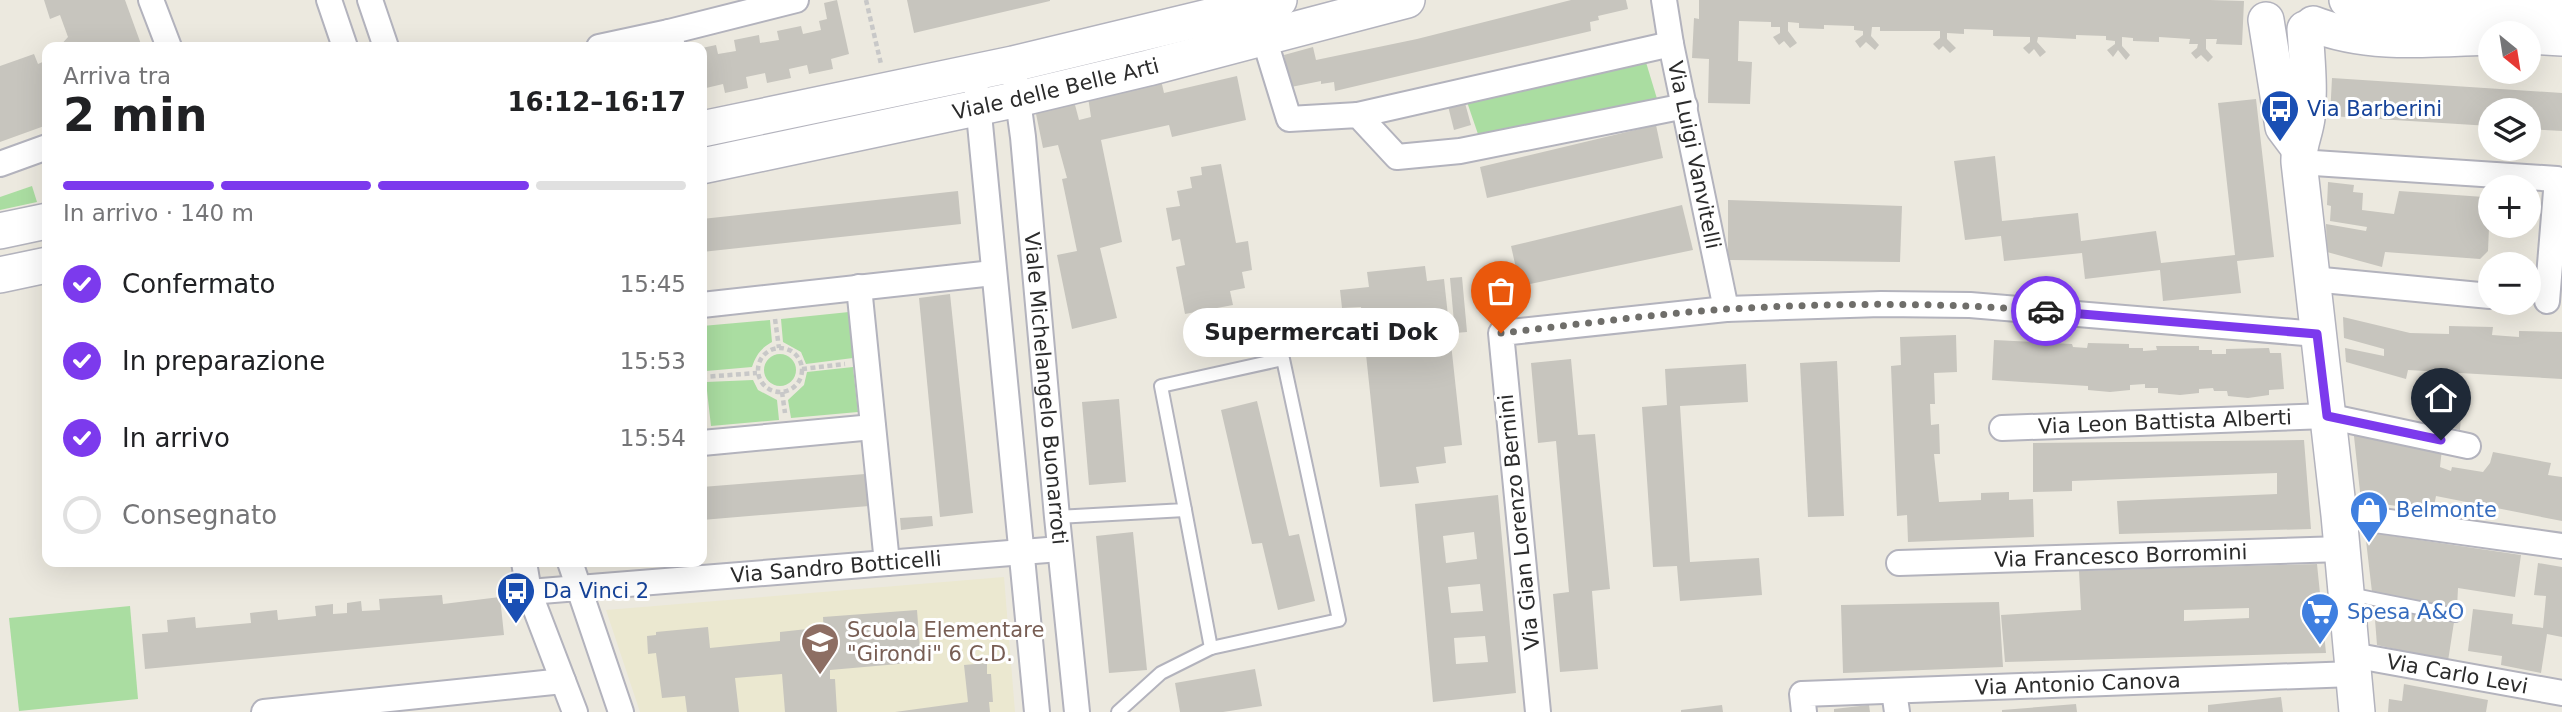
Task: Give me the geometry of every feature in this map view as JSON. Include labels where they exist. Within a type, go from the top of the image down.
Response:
[{"type":"street","points":[[151,0],[167,42]]},
{"type":"street","points":[[328,0],[343,42]]},
{"type":"street","points":[[370,0],[384,42]]},
{"type":"street","points":[[651,42],[672,40],[796,0]]},
{"type":"street","name":"Viale delle Belle Arti","points":[[707,128],[1013,64],[1279,0]]},
{"type":"street","name":"Viale delle Belle Arti","points":[[707,165],[1018,99],[1407,0]]},
{"type":"street","name":"Via Luigi Vanvitelli","points":[[1664,0],[1726,309]]},
{"type":"street","points":[[2347,0],[2370,5],[2562,7]]},
{"type":"street","points":[[2262,10],[2277,29],[2294,32],[2314,18]]},
{"type":"street","points":[[2262,10],[2283,127],[2299,155]]},
{"type":"street","points":[[2314,18],[2332,32],[2365,38],[2478,37]]},
{"type":"street","points":[[2314,18],[2307,72],[2307,120],[2299,155],[2339,515],[2357,712]]},
{"type":"street","points":[[2541,37],[2562,38]]},
{"type":"street","points":[[1264,38],[1289,119],[1358,114],[1671,44]]},
{"type":"street","name":"Viale Michelangelo Buonarroti","points":[[1013,64],[1077,712]]},
{"type":"street","name":"Viale Michelangelo Buonarroti","points":[[972,72],[980,107],[993,272],[1037,712]]},
{"type":"street","points":[[1358,114],[1397,156],[1460,150],[1685,106]]},
{"type":"street","points":[[0,164],[42,149]]},
{"type":"street","points":[[2299,155],[2557,179],[2546,301]]},
{"type":"street","points":[[0,231],[42,223]]},
{"type":"street","points":[[0,275],[42,266]]},
{"type":"street","points":[[707,304],[993,272]]},
{"type":"street","points":[[2312,279],[2478,295]]},
{"type":"street","points":[[859,287],[887,563]]},
{"type":"street","points":[[1726,309],[1881,304],[1970,305],[2317,334]]},
{"type":"street","name":"Via Gian Lorenzo Bernini","points":[[1538,712],[1501,333],[1726,309]]},
{"type":"street","name":"Via Leon Battista Alberti","points":[[2002,428],[2327,416],[2468,446]]},
{"type":"street","points":[[707,443],[873,427]]},
{"type":"street","points":[[2339,515],[2562,546]]},
{"type":"street","name":"Via Sandro Botticelli","points":[[529,592],[1060,549]]},
{"type":"street","name":"Via Francesco Borromini","points":[[1899,564],[2342,550]]},
{"type":"street","points":[[525,567],[529,592],[575,712]]},
{"type":"street","points":[[572,567],[621,712]]},
{"type":"street","name":"Via Carlo Levi","points":[[2353,664],[2562,693]]},
{"type":"street","name":"Via Antonio Canova","points":[[1803,703],[1895,702],[2353,664]]},
{"type":"street","points":[[264,712],[563,681]]},
{"type":"lane","points":[[1118,712],[1161,673],[1211,648],[1339,621],[1283,359],[1161,386],[1211,648]]},
{"type":"lane","points":[[1057,517],[1185,510]]},
{"type":"lane","points":[[2346,594],[2455,615]]},
{"type":"path","points":[[866,0],[887,90]]},
{"type":"path","points":[[779,348],[793,352],[802,369],[801,378],[795,386],[782,393],[766,388],[757,373],[762,356],[779,348]]},
{"type":"path","points":[[802,369],[866,362]]},
{"type":"path","points":[[707,377],[757,373]]},
{"type":"shaded area","name":"Scuola Elementare \"Girondi\" 6 C.D.","points":[[1004,577],[1015,712],[640,712],[606,610]]},
{"type":"green space","points":[[1645,59],[1658,102],[1480,140],[1466,99]]},
{"type":"green space","points":[[32,186],[37,202],[0,210],[0,197]]},
{"type":"green space","points":[[849,312],[853,358],[806,364],[801,352],[783,342],[781,319]]},
{"type":"green space","points":[[770,320],[772,342],[759,352],[752,367],[707,371],[707,326]]},
{"type":"green space","points":[[780,354],[792,358],[796,370],[792,382],[780,386],[768,382],[764,370],[768,358]]},
{"type":"green space","points":[[853,367],[858,412],[791,418],[788,400],[804,385],[807,372]]},
{"type":"green space","points":[[753,380],[758,390],[777,400],[779,420],[711,426],[707,382]]},
{"type":"green space","points":[[130,606],[138,699],[19,711],[9,618]]},
{"type":"building","points":[[44,0],[125,0],[140,42],[64,42],[68,37],[60,15],[50,19]]},
{"type":"building","points":[[837,0],[849,54],[831,59],[833,69],[809,74],[807,65],[789,69],[791,78],[767,83],[765,73],[746,77],[748,88],[725,93],[723,84],[707,88],[707,47],[716,45],[718,54],[736,51],[734,40],[759,35],[760,43],[779,40],[777,31],[801,26],[803,34],[821,30],[819,21],[827,19],[824,3]]},
{"type":"building","points":[[907,0],[1050,0],[1050,1],[914,33]]},
{"type":"building","points":[[1571,0],[1626,0],[1628,9],[1598,16],[1599,20],[1590,22],[1591,31],[1335,91],[1334,82],[1321,84],[1321,81],[1291,87],[1284,55],[1313,47],[1316,60],[1417,39]]},
{"type":"building","points":[[1699,0],[2244,1],[2242,45],[2216,44],[2217,39],[2206,39],[2206,49],[2213,57],[2208,62],[2201,55],[2196,59],[2191,53],[2198,44],[2189,44],[2190,39],[2159,37],[2159,42],[2133,41],[2133,38],[2122,37],[2122,46],[2130,55],[2126,60],[2118,50],[2113,57],[2107,50],[2115,41],[2106,40],[2106,36],[2076,35],[2076,39],[2038,37],[2037,42],[2046,52],[2040,57],[2034,49],[2029,54],[2023,48],[2030,42],[2030,37],[1993,36],[1993,30],[1964,29],[1964,34],[1947,33],[1947,39],[1956,48],[1950,53],[1943,46],[1939,50],[1933,44],[1940,38],[1940,31],[1880,31],[1880,27],[1872,27],[1871,36],[1879,45],[1875,50],[1866,42],[1860,48],[1855,41],[1863,35],[1863,31],[1854,30],[1854,26],[1799,28],[1799,23],[1788,22],[1788,31],[1797,43],[1790,48],[1784,41],[1779,45],[1773,37],[1780,33],[1780,27],[1771,27],[1771,22],[1739,21],[1738,61],[1752,62],[1750,104],[1708,103],[1709,59],[1692,58],[1694,18],[1699,19]]},
{"type":"building","points":[[34,54],[38,64],[42,62],[42,127],[0,142],[0,66]]},
{"type":"building","points":[[1237,76],[1246,120],[1172,137],[1169,125],[1101,140],[1122,242],[1100,248],[1117,318],[1072,329],[1057,255],[1077,251],[1062,179],[1067,178],[1058,145],[1043,148],[1035,109],[1074,101],[1079,120],[1091,117],[1088,97],[1161,80],[1164,93]]},
{"type":"building","points":[[2332,78],[2562,93],[2562,131],[2541,130],[2541,98],[2478,98],[2478,125],[2330,116]]},
{"type":"building","points":[[2256,99],[2274,257],[2237,261],[2241,293],[2163,301],[2160,270],[2085,279],[2082,253],[2004,261],[2001,236],[1965,240],[1954,161],[1995,156],[2002,221],[2078,213],[2081,241],[2156,231],[2161,263],[2235,255],[2218,103]]},
{"type":"building","points":[[1465,103],[1471,125],[1454,130],[1448,106]]},
{"type":"building","points":[[1656,125],[1663,158],[1487,198],[1480,167]]},
{"type":"building","points":[[1221,164],[1236,243],[1248,241],[1252,270],[1242,272],[1245,288],[1230,291],[1233,305],[1185,314],[1176,267],[1185,265],[1180,239],[1172,241],[1166,208],[1180,206],[1177,191],[1192,188],[1190,177],[1202,175],[1201,167]]},
{"type":"building","points":[[2328,182],[2354,185],[2353,192],[2363,193],[2362,210],[2394,214],[2399,191],[2478,197],[2478,238],[2489,238],[2488,251],[2478,252],[2478,259],[2385,252],[2382,267],[2327,252],[2326,224],[2366,231],[2367,227],[2330,221],[2331,206],[2327,205]]},
{"type":"building","points":[[958,191],[961,224],[707,251],[707,218]]},
{"type":"building","points":[[1728,200],[1902,206],[1900,262],[1728,260]]},
{"type":"building","points":[[1682,205],[1693,250],[1520,286],[1511,246]]},
{"type":"building","points":[[1425,266],[1427,281],[1444,279],[1462,445],[1444,447],[1446,463],[1416,467],[1419,483],[1380,487],[1361,307],[1342,308],[1340,290],[1369,287],[1367,272]]},
{"type":"building","points":[[1462,277],[1467,332],[1455,333],[1450,278]]},
{"type":"building","points":[[950,294],[973,513],[940,517],[919,298]]},
{"type":"building","points":[[2343,317],[2410,333],[2449,334],[2449,326],[2493,327],[2492,335],[2519,337],[2519,331],[2562,332],[2562,379],[2408,370],[2406,379],[2346,362],[2345,348],[2384,356],[2384,349],[2344,338]]},
{"type":"building","points":[[1956,335],[1957,372],[1934,373],[1935,404],[1930,404],[1931,425],[1939,424],[1940,454],[1934,454],[1939,502],[1981,500],[1981,493],[2009,492],[2009,500],[2033,499],[2034,537],[1908,542],[1907,515],[1897,516],[1891,366],[1901,365],[1900,337]]},
{"type":"building","points":[[1994,340],[2072,344],[2073,347],[2087,348],[2088,343],[2129,344],[2129,348],[2143,348],[2143,351],[2157,350],[2156,346],[2199,346],[2199,350],[2212,350],[2212,354],[2226,354],[2226,349],[2269,348],[2270,353],[2281,353],[2284,389],[2269,390],[2269,395],[2248,398],[2228,396],[2227,391],[2214,391],[2213,388],[2180,395],[2158,393],[2158,388],[2145,388],[2145,384],[2130,385],[2130,390],[2110,392],[2088,390],[2088,386],[1992,380]]},
{"type":"building","points":[[1571,359],[1578,435],[1595,434],[1610,589],[1592,591],[1598,669],[1560,672],[1553,594],[1569,592],[1556,441],[1538,443],[1531,363]]},
{"type":"building","points":[[1837,361],[1844,516],[1808,517],[1800,363]]},
{"type":"building","points":[[1746,364],[1748,402],[1680,406],[1690,562],[1759,558],[1762,595],[1680,601],[1677,566],[1653,567],[1642,407],[1667,405],[1665,369]]},
{"type":"building","points":[[2463,388],[2460,430],[2430,421],[2437,389]]},
{"type":"building","points":[[1119,399],[1126,482],[1089,485],[1082,402]]},
{"type":"building","points":[[1257,401],[1289,536],[1299,534],[1315,601],[1278,610],[1262,543],[1252,544],[1221,410]]},
{"type":"building","points":[[2353,427],[2442,449],[2440,467],[2451,471],[2452,467],[2483,472],[2490,463],[2493,452],[2551,463],[2548,475],[2562,477],[2562,521],[2436,496],[2433,511],[2361,501]]},
{"type":"building","points":[[2304,440],[2311,529],[2119,534],[2117,501],[2277,494],[2277,473],[2072,481],[2072,491],[2033,492],[2033,443]]},
{"type":"building","points":[[865,474],[869,506],[707,520],[707,487]]},
{"type":"building","points":[[1498,495],[1516,693],[1433,702],[1415,504]],"holes":[[[1474,532],[1477,559],[1446,563],[1443,536]],[[1480,584],[1483,611],[1451,613],[1448,587]],[[1485,636],[1488,662],[1456,664],[1454,638]]]},
{"type":"building","points":[[932,516],[933,526],[901,530],[900,518]]},
{"type":"building","points":[[1133,532],[1147,670],[1109,673],[1096,536]]},
{"type":"building","points":[[2365,532],[2521,555],[2515,597],[2458,588],[2457,608],[2372,592]]},
{"type":"building","points":[[2538,563],[2562,567],[2562,637],[2547,634],[2541,673],[2501,665],[2502,656],[2468,651],[2473,609],[2513,614],[2512,624],[2543,628],[2546,596],[2534,595]]},
{"type":"building","points":[[2317,564],[2326,653],[2005,662],[2001,615],[2081,610],[2079,571]],"holes":[[[2249,608],[2249,618],[2184,621],[2184,610]]]},
{"type":"building","points":[[442,595],[443,604],[500,597],[504,635],[145,669],[142,634],[168,632],[167,620],[195,617],[196,628],[251,623],[250,613],[277,610],[278,620],[316,616],[315,606],[333,604],[333,614],[347,613],[347,603],[361,601],[362,611],[380,610],[379,599]]},
{"type":"building","points":[[1999,602],[2003,667],[1843,673],[1841,605]]},
{"type":"building","points":[[2374,607],[2454,622],[2448,661],[2377,645]]},
{"type":"building","points":[[917,610],[921,662],[830,670],[830,679],[835,679],[837,712],[785,712],[782,674],[735,678],[739,712],[687,712],[685,696],[662,698],[656,653],[648,654],[647,636],[656,635],[656,632],[708,627],[710,648],[780,641],[780,632],[816,628],[817,638],[824,637],[823,617]]},
{"type":"building","points":[[987,663],[987,674],[991,674],[993,702],[989,702],[990,712],[895,712],[968,702],[964,665]]},
{"type":"building","points":[[1255,669],[1262,706],[1223,712],[1180,712],[1175,683]]},
{"type":"building","points":[[2404,684],[2488,700],[2486,712],[2388,712],[2389,699],[2402,701]]},
{"type":"building","points":[[2281,697],[2283,712],[2208,712],[2208,705]]},
{"type":"building","points":[[2076,704],[2077,712],[2002,712],[2002,710]]},
{"type":"building","points":[[1722,705],[1723,712],[1681,712],[1681,710]]},
{"type":"building","points":[[1869,705],[1870,712],[1834,712],[1834,709]]},
{"type":"way so far","points":[[1501,333],[1726,309],[1926,304],[2046,311]]},
{"type":"place","name":"Via Barberini","points":[[2280,143]]},
{"type":"place","name":"Supermercati Dok","points":[[1501,333]]},
{"type":"place","name":"Belmonte","points":[[2369,544]]},
{"type":"place","name":"Da Vinci 2","points":[[516,625]]},
{"type":"place","name":"Spesa A&O","points":[[2320,646]]},
{"type":"place","name":"Scuola Elementare \"Girondi\" 6 C.D.","points":[[820,676]]},
{"type":"route","points":[[2046,311],[2317,334],[2327,416],[2441,440]]}]
